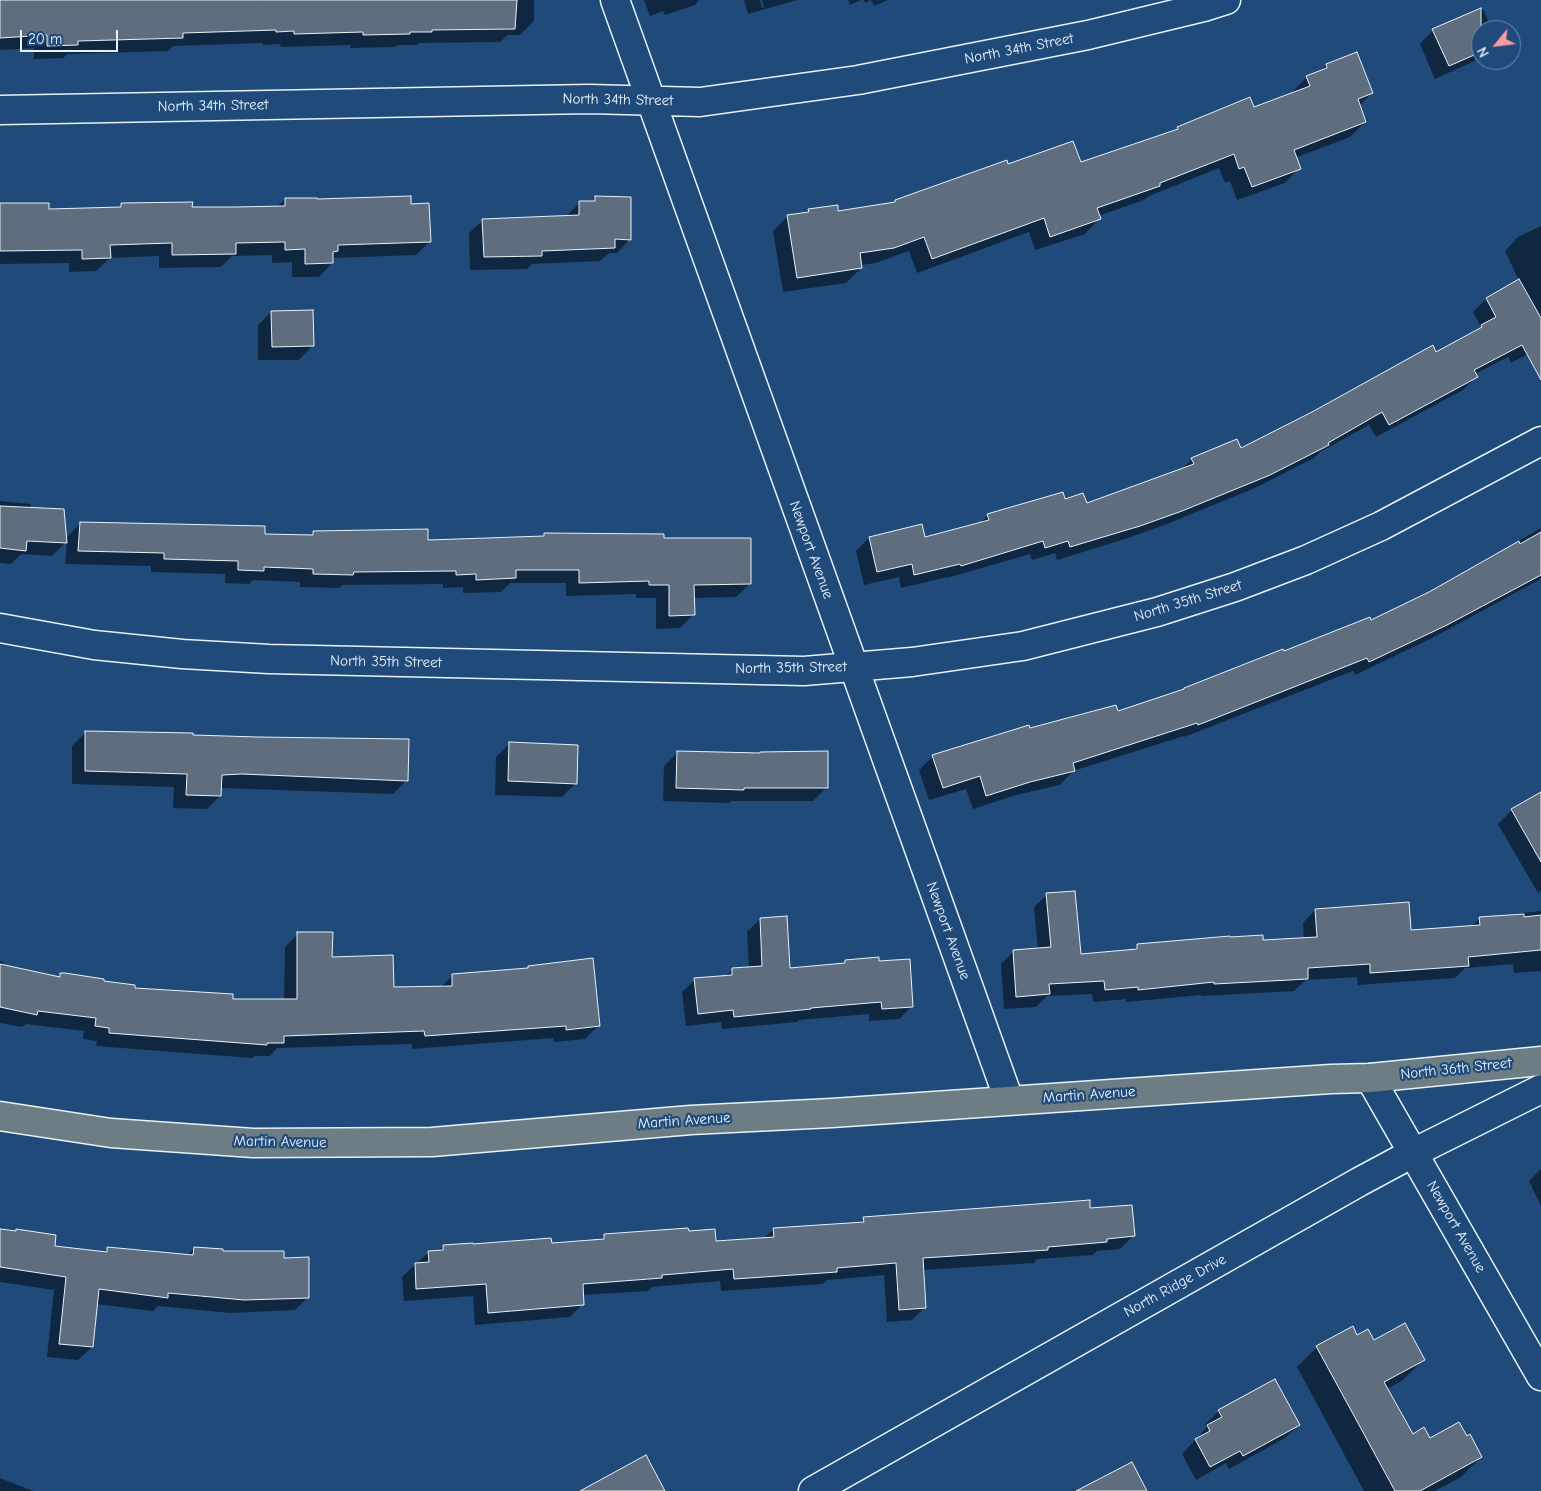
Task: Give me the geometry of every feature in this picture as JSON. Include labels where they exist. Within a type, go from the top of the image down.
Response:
[{"type":"main road","name":"North 36th Street","points":[[1370,1078],[1541,1061]]},
{"type":"main road","name":"Martin Avenue","points":[[0,1116],[111,1133],[253,1143],[432,1142],[691,1120],[832,1113],[1331,1078],[1370,1078]]},
{"type":"street","name":"Newport Avenue","points":[[615,0],[1008,1100]]},
{"type":"street","name":"North 34th Street","points":[[0,110],[588,99],[700,102],[858,80],[1088,36],[1226,0]]},
{"type":"street","name":"North 35th Street","points":[[0,628],[94,645],[182,654],[269,659],[794,670],[912,662],[1023,646],[1157,612],[1235,587],[1306,560],[1381,526],[1541,441]]},
{"type":"street","name":"Newport Avenue","points":[[1370,1078],[1541,1376]]},
{"type":"street","name":"North Ridge Drive","points":[[813,1491],[1359,1182],[1541,1089]]},
{"type":"building","points":[[0,0],[517,0],[515,29],[432,30],[432,32],[410,32],[410,34],[363,35],[363,32],[294,34],[294,31],[276,32],[276,30],[183,33],[183,38],[78,41],[78,45],[47,46],[47,35],[0,38]]},
{"type":"building","points":[[1481,8],[1481,20],[1471,20],[1471,56],[1449,66],[1432,29]]},
{"type":"building","points":[[1357,52],[1373,93],[1358,99],[1366,122],[1294,150],[1301,169],[1252,187],[1244,167],[1239,169],[1234,154],[1160,183],[1160,186],[1097,208],[1101,219],[1050,237],[1044,218],[932,259],[924,237],[894,248],[860,253],[862,268],[797,278],[787,215],[809,212],[808,209],[838,205],[838,211],[895,202],[895,200],[1007,160],[1008,164],[1073,141],[1081,162],[1178,129],[1177,127],[1250,97],[1254,107],[1310,86],[1306,76],[1327,68],[1326,64]]},
{"type":"building","points":[[411,196],[411,204],[429,203],[431,242],[338,245],[338,251],[333,252],[333,263],[305,264],[305,249],[285,250],[285,242],[236,243],[236,254],[172,255],[172,243],[110,245],[111,258],[82,259],[82,250],[0,251],[0,203],[49,203],[49,209],[121,207],[121,203],[193,202],[192,207],[235,207],[285,206],[285,198],[317,199]]},
{"type":"building","points":[[595,196],[631,197],[631,240],[615,239],[615,248],[542,251],[542,256],[484,257],[482,219],[579,215],[579,201],[595,201]]},
{"type":"building","points":[[1519,279],[1541,318],[1541,380],[1522,345],[1474,370],[1478,377],[1389,425],[1382,412],[1328,443],[1329,445],[1270,475],[1140,526],[1070,547],[1068,541],[1045,548],[1043,541],[961,566],[960,564],[914,575],[912,564],[877,572],[869,537],[922,524],[925,537],[989,520],[987,514],[1063,492],[1065,499],[1083,493],[1087,503],[1194,464],[1191,458],[1237,439],[1241,448],[1312,412],[1433,345],[1436,352],[1482,327],[1481,325],[1496,317],[1486,298]]},
{"type":"building","points":[[313,310],[314,346],[272,347],[271,311]]},
{"type":"building","points":[[0,506],[64,509],[67,543],[27,541],[26,551],[0,548]]},
{"type":"building","points":[[80,522],[265,526],[265,534],[313,535],[313,531],[428,529],[428,540],[544,536],[544,533],[664,534],[664,538],[751,538],[751,584],[694,585],[695,615],[669,616],[669,585],[649,585],[649,581],[579,583],[579,570],[516,570],[516,578],[476,580],[476,574],[456,575],[456,571],[354,572],[353,575],[313,574],[313,569],[264,567],[264,571],[238,570],[238,561],[164,559],[164,553],[78,551]]},
{"type":"building","points":[[1541,532],[1541,575],[1447,625],[1369,662],[1367,658],[1198,725],[1197,723],[1073,763],[1075,771],[1030,782],[986,796],[980,776],[943,788],[932,755],[1029,725],[1030,728],[1116,705],[1118,711],[1184,689],[1283,649],[1284,651],[1370,617],[1371,620],[1429,592],[1519,541],[1520,544]]},
{"type":"building","points":[[85,731],[193,733],[193,735],[258,737],[409,739],[408,781],[242,774],[222,775],[221,796],[186,795],[187,774],[85,771]]},
{"type":"building","points":[[509,742],[578,745],[577,784],[508,781]]},
{"type":"building","points":[[677,751],[760,753],[828,751],[828,788],[744,788],[744,790],[676,788]]},
{"type":"building","points":[[1541,792],[1541,862],[1511,809]]},
{"type":"building","points":[[1075,891],[1081,954],[1137,949],[1137,944],[1230,936],[1263,935],[1263,940],[1317,937],[1315,909],[1409,902],[1411,930],[1480,925],[1479,917],[1524,914],[1524,917],[1541,915],[1541,950],[1468,957],[1469,966],[1370,973],[1370,964],[1308,968],[1308,979],[1214,984],[1214,982],[1138,990],[1138,987],[1105,990],[1104,981],[1049,984],[1050,994],[1016,997],[1013,950],[1051,947],[1046,893]]},
{"type":"building","points":[[787,916],[790,968],[845,963],[845,960],[879,957],[879,961],[910,959],[913,1007],[882,1009],[881,1002],[734,1017],[733,1010],[698,1014],[694,978],[732,975],[732,968],[762,966],[760,918]]},
{"type":"building","points":[[297,932],[333,932],[332,957],[393,955],[394,987],[452,986],[452,974],[528,968],[528,966],[593,958],[600,1026],[566,1030],[566,1026],[425,1036],[424,1031],[284,1036],[284,1043],[267,1043],[267,1045],[109,1033],[109,1028],[95,1026],[96,1018],[38,1011],[37,1015],[0,1007],[0,964],[60,977],[60,973],[65,973],[104,979],[104,981],[135,985],[135,988],[233,994],[233,999],[297,999]]},
{"type":"building","points":[[1090,1200],[1090,1208],[1132,1205],[1135,1236],[1107,1239],[1107,1242],[1048,1247],[1048,1250],[923,1258],[926,1308],[899,1310],[896,1263],[837,1268],[837,1272],[734,1279],[733,1269],[662,1275],[662,1278],[583,1284],[584,1305],[488,1313],[486,1284],[416,1289],[415,1263],[429,1262],[428,1251],[443,1250],[443,1245],[551,1238],[552,1243],[604,1239],[604,1234],[688,1228],[689,1231],[715,1229],[716,1241],[774,1237],[773,1228],[864,1222],[863,1217]]},
{"type":"building","points":[[0,1229],[16,1231],[16,1229],[56,1235],[55,1246],[107,1252],[107,1247],[193,1255],[194,1247],[223,1249],[223,1251],[284,1251],[284,1258],[309,1257],[309,1298],[244,1300],[168,1293],[168,1298],[99,1289],[93,1347],[59,1344],[66,1277],[0,1267]]},
{"type":"building","points":[[1405,1323],[1425,1360],[1384,1382],[1413,1434],[1424,1427],[1430,1438],[1459,1422],[1467,1436],[1470,1434],[1482,1457],[1420,1491],[1395,1491],[1316,1346],[1353,1326],[1357,1335],[1368,1329],[1374,1340]]},
{"type":"building","points":[[1275,1379],[1300,1425],[1243,1456],[1240,1451],[1210,1467],[1195,1439],[1210,1431],[1207,1425],[1222,1417],[1218,1410]]},
{"type":"building","points":[[646,1455],[665,1491],[580,1491]]},
{"type":"building","points":[[1132,1462],[1147,1491],[1076,1491]]}]
